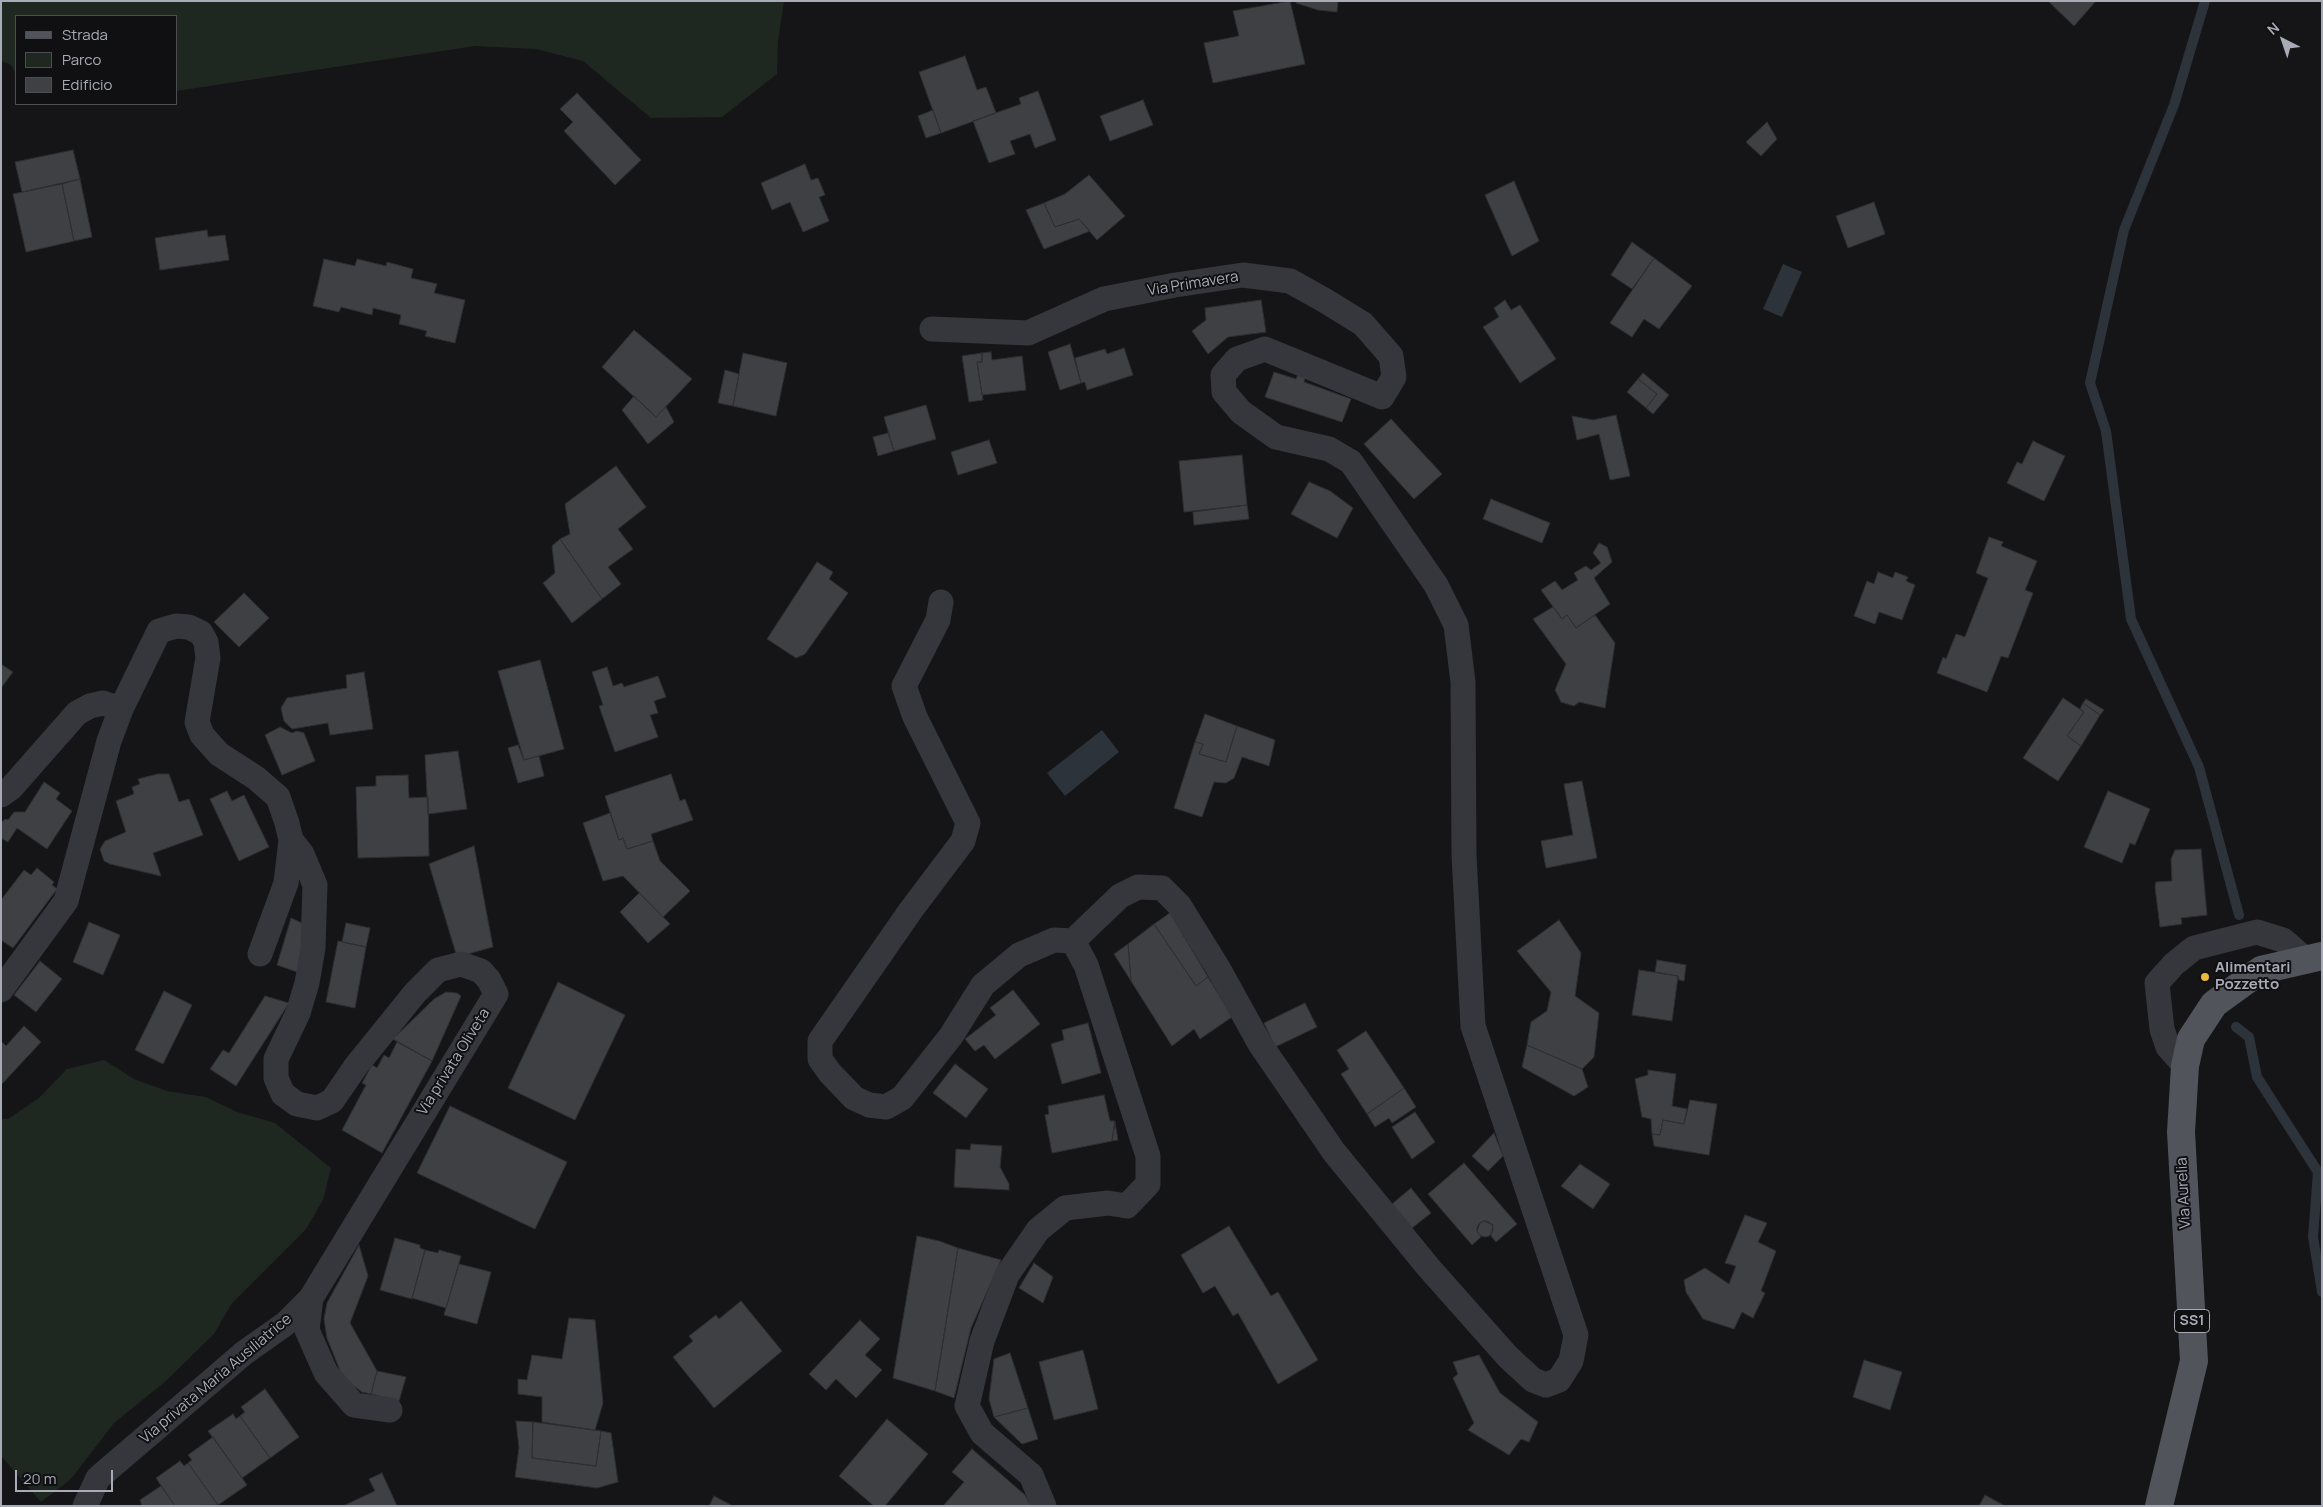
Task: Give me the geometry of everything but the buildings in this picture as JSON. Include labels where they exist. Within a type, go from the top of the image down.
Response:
[{"type":"main road","name":"Via Aurelia","points":[[2160,1506],[2194,1361],[2181,1132],[2185,1066],[2192,1039],[2214,1004],[2261,970],[2314,958]]},
{"type":"street","name":"Via Primavera","points":[[932,329],[1028,333],[1104,299],[1175,285],[1243,275],[1290,282],[1364,324],[1391,356],[1394,378],[1382,397],[1265,349],[1237,359],[1222,375],[1224,392],[1241,412],[1276,437],[1329,449],[1351,462],[1436,585],[1456,625],[1463,682],[1464,855],[1473,1026],[1576,1335],[1571,1361],[1559,1380],[1546,1385],[1534,1380],[1508,1357],[1429,1268],[1341,1160],[1260,1044],[1218,968],[1179,906],[1162,888],[1138,887],[1120,896],[1073,941]]},
{"type":"street","points":[[941,602],[938,620],[904,686],[915,717],[968,823],[963,841],[911,910],[820,1041],[820,1058],[830,1073],[854,1098],[869,1105],[886,1107],[902,1098],[951,1036],[983,985],[1019,955],[1054,940],[1073,941],[1086,965],[1148,1156],[1148,1184],[1127,1206],[1108,1203],[1065,1208],[1038,1230],[1007,1275],[982,1342],[967,1406],[982,1433],[1008,1453],[1031,1475],[1044,1506]]},
{"type":"street","points":[[1,990],[66,901],[109,742],[120,709],[160,631],[176,626],[189,627],[201,633],[206,642],[208,658],[197,722],[202,735],[218,754],[256,778],[278,797],[291,840],[286,883],[260,954]]},
{"type":"street","points":[[1,795],[11,788],[77,713],[90,706],[103,703],[120,709]]},
{"type":"street","name":"Via privata Oliveta","points":[[291,840],[302,854],[314,885],[313,948],[307,983],[298,1013],[276,1060],[276,1078],[283,1094],[297,1104],[317,1108],[332,1101],[356,1066],[415,993],[438,970],[461,964],[481,971],[490,980],[496,994],[311,1298],[307,1330],[326,1373],[354,1405],[390,1410]]},
{"type":"street","points":[[2185,1066],[2168,1047],[2162,1029],[2157,983],[2174,964],[2194,948],[2257,932],[2283,940],[2314,958]]},
{"type":"street","name":"Via privata Maria Ausiliatrice","points":[[85,1506],[98,1478],[244,1353],[285,1324],[311,1298]]},
{"type":"green space","points":[[1,1],[784,1],[778,41],[777,74],[722,117],[651,118],[583,61],[536,49],[475,46],[178,91],[178,15],[15,15],[15,72],[11,65],[1,61]]},
{"type":"green space","points":[[104,1060],[134,1079],[167,1091],[206,1097],[237,1112],[275,1123],[331,1168],[323,1200],[306,1229],[232,1303],[214,1334],[166,1381],[114,1423],[71,1479],[41,1502],[1,1456],[1,1119],[8,1119],[39,1098],[67,1069]]},
{"type":"shaded area","points":[[1783,264],[1802,272],[1782,317],[1763,309]]},
{"type":"shaded area","points":[[1102,730],[1119,752],[1065,796],[1047,773]]},
{"type":"waterway","points":[[2205,1],[2174,105],[2124,230],[2090,383],[2106,431],[2131,619],[2199,767],[2239,915]]},
{"type":"waterway","points":[[2236,1027],[2249,1037],[2257,1077],[2318,1172],[2313,1237],[2322,1292]]},
{"type":"place","name":"Alimentari Pozzetto","points":[[2205,977]]}]
